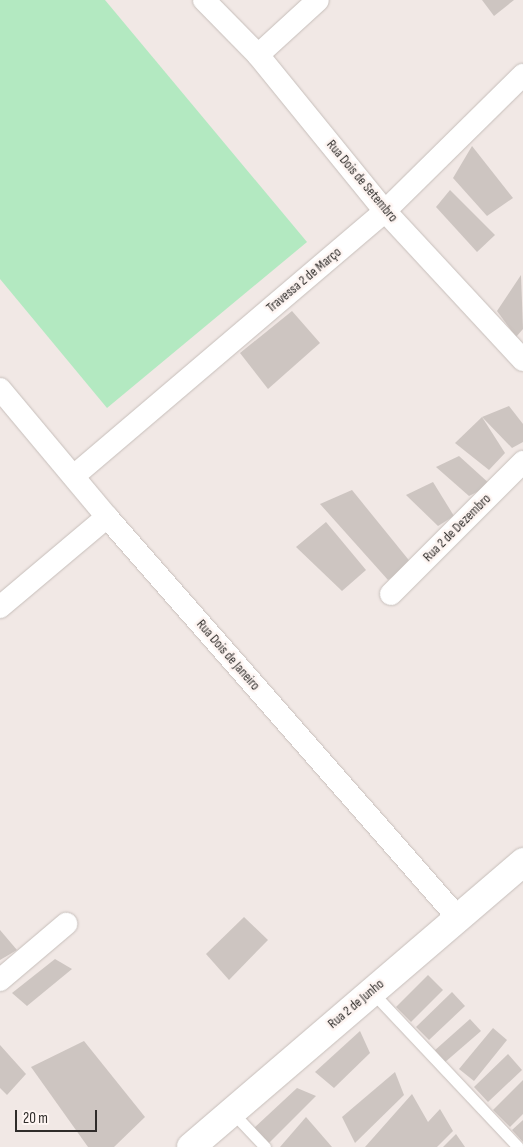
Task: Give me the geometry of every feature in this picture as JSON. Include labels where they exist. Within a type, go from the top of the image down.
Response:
[{"type":"street","name":"Rua Dois de Setembro","points":[[204,0],[258,55],[385,211],[523,360]]},
{"type":"street","points":[[258,55],[318,0]]},
{"type":"street","name":"Travessa 2 de Março","points":[[74,475],[385,211],[523,75]]},
{"type":"street","name":"Rua Dois de Janeiro","points":[[0,389],[74,475],[107,517],[459,919]]},
{"type":"street","name":"Rua 2 de Dezembro","points":[[391,594],[523,462]]},
{"type":"street","points":[[0,607],[107,517]]},
{"type":"street","name":"Rua 2 de Junho","points":[[191,1147],[371,991],[459,919],[523,862]]},
{"type":"street","points":[[0,980],[66,924]]},
{"type":"lane","points":[[371,991],[518,1147]]},
{"type":"lane","points":[[231,1111],[265,1147]]},
{"type":"green space","points":[[0,0],[105,0],[307,242],[107,408],[0,279]]},
{"type":"building","points":[[482,0],[514,0],[494,16]]},
{"type":"building","points":[[472,146],[513,198],[487,216],[453,178]]},
{"type":"building","points":[[450,190],[495,235],[477,252],[436,207]]},
{"type":"building","points":[[521,275],[523,329],[516,337],[497,311]]},
{"type":"building","points":[[292,311],[320,343],[268,389],[240,353]]},
{"type":"building","points":[[509,406],[523,424],[523,442],[512,448],[482,417]]},
{"type":"building","points":[[482,417],[505,453],[489,470],[455,443]]},
{"type":"building","points":[[459,456],[491,485],[469,496],[436,467]]},
{"type":"building","points":[[433,482],[454,516],[438,526],[406,495]]},
{"type":"building","points":[[352,490],[412,564],[388,580],[320,504]]},
{"type":"building","points":[[326,522],[366,570],[342,591],[296,547]]},
{"type":"building","points":[[244,917],[268,940],[229,980],[206,954]]},
{"type":"building","points":[[0,930],[17,950],[0,960]]},
{"type":"building","points":[[55,959],[72,969],[27,1006],[12,993]]},
{"type":"building","points":[[428,975],[443,990],[411,1022],[396,1007]]},
{"type":"building","points":[[452,992],[465,1006],[429,1040],[416,1027]]},
{"type":"building","points":[[470,1019],[481,1031],[444,1063],[434,1051]]},
{"type":"building","points":[[493,1028],[507,1040],[474,1081],[459,1069]]},
{"type":"building","points":[[360,1031],[370,1053],[334,1088],[315,1072]]},
{"type":"building","points":[[84,1041],[145,1117],[114,1147],[88,1147],[31,1067]]},
{"type":"building","points":[[0,1045],[26,1074],[7,1095],[0,1088]]},
{"type":"building","points":[[508,1054],[522,1070],[488,1102],[474,1087]]},
{"type":"building","points":[[395,1072],[404,1095],[355,1143],[342,1117]]},
{"type":"building","points":[[523,1080],[523,1114],[510,1127],[493,1110]]},
{"type":"building","points":[[297,1088],[316,1096],[269,1143],[253,1129]]},
{"type":"building","points":[[412,1094],[428,1122],[440,1109],[453,1131],[437,1147],[365,1147]]},
{"type":"building","points":[[306,1117],[332,1147],[280,1147]]},
{"type":"building","points":[[523,1120],[523,1142],[512,1130]]},
{"type":"building","points":[[456,1134],[465,1147],[443,1147]]}]
